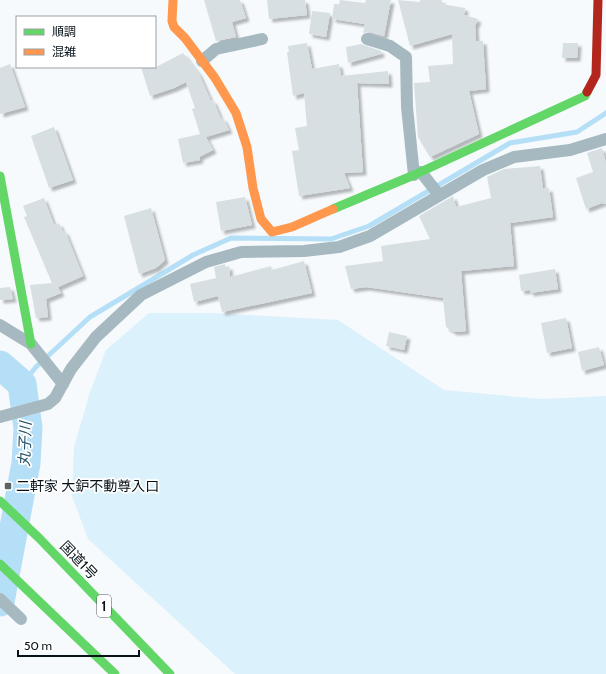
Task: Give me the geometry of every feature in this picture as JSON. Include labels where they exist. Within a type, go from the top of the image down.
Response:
[{"type":"main road","points":[[173,0],[172,21],[174,27],[185,38],[215,78],[236,113],[247,147],[252,188],[261,219],[272,232],[292,227],[418,173],[585,96],[596,74],[598,0]]},
{"type":"main road","points":[[0,176],[31,344]]},
{"type":"main road","name":"国道1号","points":[[0,502],[39,538],[170,674]]},
{"type":"main road","points":[[0,564],[115,674]]},
{"type":"street","points":[[202,61],[216,49],[262,39]]},
{"type":"street","points":[[367,39],[390,46],[406,57],[407,107],[418,173],[439,195]]},
{"type":"street","points":[[5,415],[48,404],[55,398],[71,369],[96,337],[141,295],[206,262],[241,252],[304,251],[339,246],[370,236],[484,170],[514,157],[570,150],[606,139]]},
{"type":"street","points":[[263,252],[272,232]]},
{"type":"street","points":[[0,325],[31,344],[63,384]]},
{"type":"street","points":[[0,599],[21,619]]},
{"type":"shaded area","points":[[149,313],[212,313],[338,320],[444,390],[542,399],[606,396],[606,674],[235,674],[88,539],[72,496],[74,447],[90,392],[106,350]]},
{"type":"building","points":[[204,0],[240,0],[246,18],[232,22],[236,37],[216,41]]},
{"type":"building","points":[[267,0],[305,0],[307,15],[269,19]]},
{"type":"building","points":[[340,0],[365,3],[366,0],[391,0],[384,36],[369,32],[363,33],[365,24],[332,19],[334,4],[339,4]]},
{"type":"building","points":[[398,0],[420,2],[420,0],[442,0],[442,4],[465,8],[464,15],[478,19],[475,26],[476,41],[483,41],[486,89],[469,91],[479,134],[430,157],[418,137],[414,83],[430,82],[428,66],[453,64],[452,34],[410,46]]},
{"type":"building","points":[[312,11],[330,13],[326,37],[309,34]]},
{"type":"building","points":[[307,43],[312,69],[339,64],[341,76],[388,71],[389,84],[357,83],[363,172],[344,173],[350,188],[299,196],[292,151],[299,150],[295,128],[307,126],[304,93],[293,96],[287,52],[289,52],[288,46]]},
{"type":"building","points":[[563,43],[578,43],[577,58],[562,58]]},
{"type":"building","points":[[361,44],[381,51],[381,54],[348,63],[346,47]]},
{"type":"building","points":[[183,53],[199,74],[211,101],[213,100],[221,119],[223,118],[229,130],[206,137],[213,150],[199,157],[200,160],[183,163],[178,139],[200,134],[192,109],[195,108],[186,82],[174,88],[150,96],[141,68],[156,67]]},
{"type":"building","points":[[10,64],[25,107],[0,114],[0,68]]},
{"type":"building","points":[[54,127],[73,180],[49,188],[31,136]]},
{"type":"building","points":[[602,148],[606,163],[606,203],[603,204],[601,197],[602,203],[586,209],[576,178],[593,172],[587,153]]},
{"type":"building","points":[[540,166],[543,189],[549,188],[553,217],[510,223],[514,266],[461,271],[466,331],[454,332],[446,327],[443,298],[366,287],[351,289],[345,266],[383,261],[381,246],[430,239],[419,216],[453,196],[456,207],[491,198],[487,177],[504,169]]},
{"type":"building","points":[[245,197],[252,225],[221,231],[216,202]]},
{"type":"building","points":[[44,198],[54,225],[59,223],[63,232],[65,231],[83,276],[58,287],[61,293],[46,299],[48,317],[36,318],[30,285],[52,283],[24,217],[27,216],[23,206]]},
{"type":"building","points":[[151,208],[165,260],[156,268],[139,274],[124,216]]},
{"type":"building","points":[[304,261],[312,293],[222,312],[218,296],[194,302],[190,284],[216,278],[214,267],[225,264],[225,267],[229,266],[230,277],[271,266],[272,270]]},
{"type":"building","points":[[555,269],[558,289],[530,293],[530,290],[521,291],[519,275]]},
{"type":"building","points":[[10,287],[13,299],[0,300],[0,288]]},
{"type":"building","points":[[566,318],[572,348],[547,353],[541,323]]},
{"type":"building","points":[[389,332],[407,336],[404,350],[386,346]]},
{"type":"building","points":[[599,347],[604,365],[582,371],[578,352]]},
{"type":"waterway","points":[[22,384],[36,367],[90,317],[193,255],[231,238],[331,239],[369,226],[510,143],[577,132],[606,113]]},
{"type":"waterway","name":"丸子川","points":[[0,365],[22,384],[28,428],[26,463],[0,602]]},
{"type":"traffic: fast","points":[[333,209],[414,175],[585,96],[587,92]]},
{"type":"traffic: fast","points":[[0,176],[31,344]]},
{"type":"traffic: fast","points":[[0,501],[39,538],[170,674]]},
{"type":"traffic: fast","points":[[0,564],[115,674]]},
{"type":"traffic: slow","points":[[173,0],[172,21],[174,27],[185,38],[215,78],[236,113],[247,147],[253,188],[261,219],[272,232],[292,227],[333,209]]},
{"type":"traffic: jam","points":[[587,92],[596,75],[598,0]]},
{"type":"place","name":"二軒家 大鈩不動尊入口","points":[[8,486]]}]
